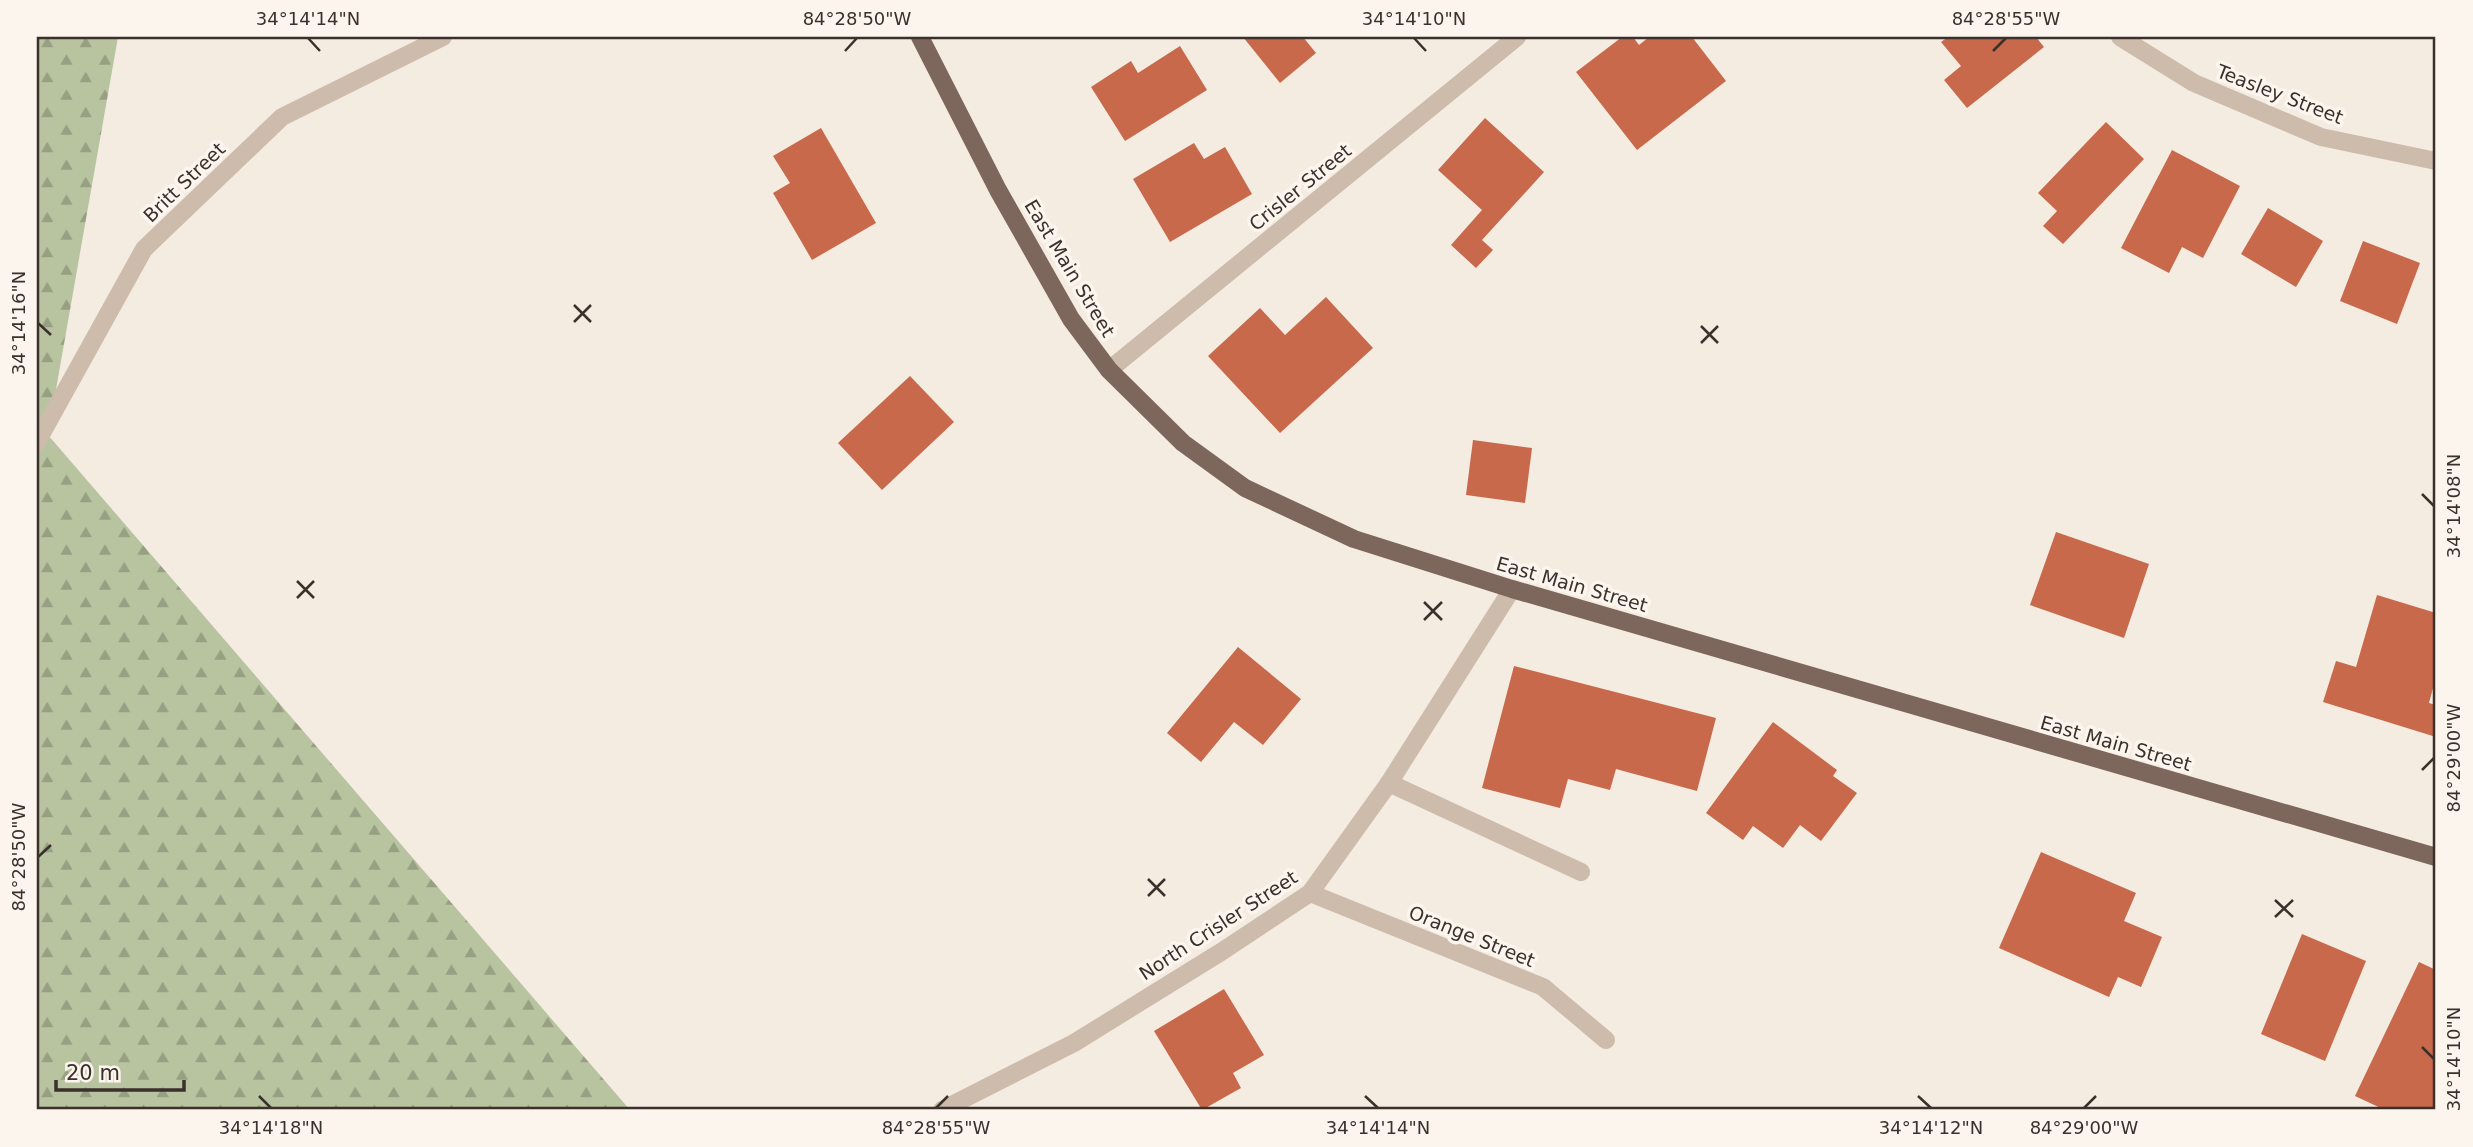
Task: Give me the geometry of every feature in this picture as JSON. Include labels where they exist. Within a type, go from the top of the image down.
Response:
[{"type":"main road","name":"East Main Street","points":[[920,37],[998,190],[1071,319],[1109,370],[1183,443],[1245,488],[1354,539],[1511,589],[2436,857]]},
{"type":"street","name":"Britt Street","points":[[37,442],[145,249],[282,117],[443,37]]},
{"type":"street","name":"Crisler Street","points":[[1109,370],[1517,37]]},
{"type":"street","name":"Teasley Street","points":[[2120,37],[2194,83],[2321,137],[2436,161]]},
{"type":"street","name":"North Crisler Street","points":[[942,1110],[1074,1043],[1310,893],[1389,783],[1511,589]]},
{"type":"street","points":[[1389,783],[1581,872]]},
{"type":"street","name":"Orange Street","points":[[1310,893],[1543,987],[1606,1040]]},
{"type":"green space","points":[[37,37],[118,37],[48,435],[630,1110],[37,1110]]},
{"type":"building","points":[[1243,37],[1303,37],[1316,53],[1280,83]]},
{"type":"building","points":[[1622,37],[1633,37],[1639,45],[1649,37],[1692,37],[1726,81],[1637,150],[1576,72]]},
{"type":"building","points":[[1948,37],[2036,37],[2044,47],[1967,108],[1944,80],[1961,66],[1941,42]]},
{"type":"building","points":[[1180,46],[1207,90],[1125,141],[1091,87],[1131,61],[1138,73]]},
{"type":"building","points":[[1485,118],[1544,172],[1482,240],[1493,250],[1476,268],[1451,245],[1482,210],[1438,170]]},
{"type":"building","points":[[2106,122],[2144,159],[2063,244],[2043,226],[2057,211],[2038,193]]},
{"type":"building","points":[[821,128],[876,223],[812,260],[773,193],[790,183],[773,156]]},
{"type":"building","points":[[1194,143],[1204,159],[1225,147],[1252,194],[1170,242],[1133,179]]},
{"type":"building","points":[[2172,150],[2240,186],[2203,258],[2182,247],[2169,273],[2121,248]]},
{"type":"building","points":[[2268,208],[2323,241],[2296,287],[2241,254]]},
{"type":"building","points":[[2363,241],[2420,263],[2397,324],[2340,301]]},
{"type":"building","points":[[1326,297],[1373,348],[1280,433],[1208,356],[1260,308],[1285,335]]},
{"type":"building","points":[[910,376],[954,422],[882,490],[838,443]]},
{"type":"building","points":[[1473,440],[1532,448],[1525,503],[1466,495]]},
{"type":"building","points":[[2056,532],[2149,564],[2124,638],[2030,605]]},
{"type":"building","points":[[2377,595],[2436,613],[2436,677],[2429,703],[2436,705],[2436,737],[2323,702],[2336,661],[2356,667]]},
{"type":"building","points":[[1238,647],[1301,699],[1263,745],[1234,722],[1201,762],[1167,733]]},
{"type":"building","points":[[1514,666],[1716,718],[1697,791],[1616,769],[1610,790],[1568,779],[1560,808],[1482,788]]},
{"type":"building","points":[[1773,722],[1837,770],[1833,776],[1857,793],[1821,841],[1800,825],[1783,848],[1753,826],[1743,840],[1706,813]]},
{"type":"building","points":[[2041,852],[2136,893],[2124,921],[2162,937],[2141,987],[2118,977],[2109,997],[1999,948]]},
{"type":"building","points":[[2302,934],[2366,961],[2325,1061],[2261,1034]]},
{"type":"building","points":[[2419,962],[2436,970],[2436,1105],[2434,1110],[2385,1110],[2355,1096]]},
{"type":"building","points":[[1224,989],[1264,1055],[1233,1073],[1241,1088],[1202,1110],[1154,1031]]}]
